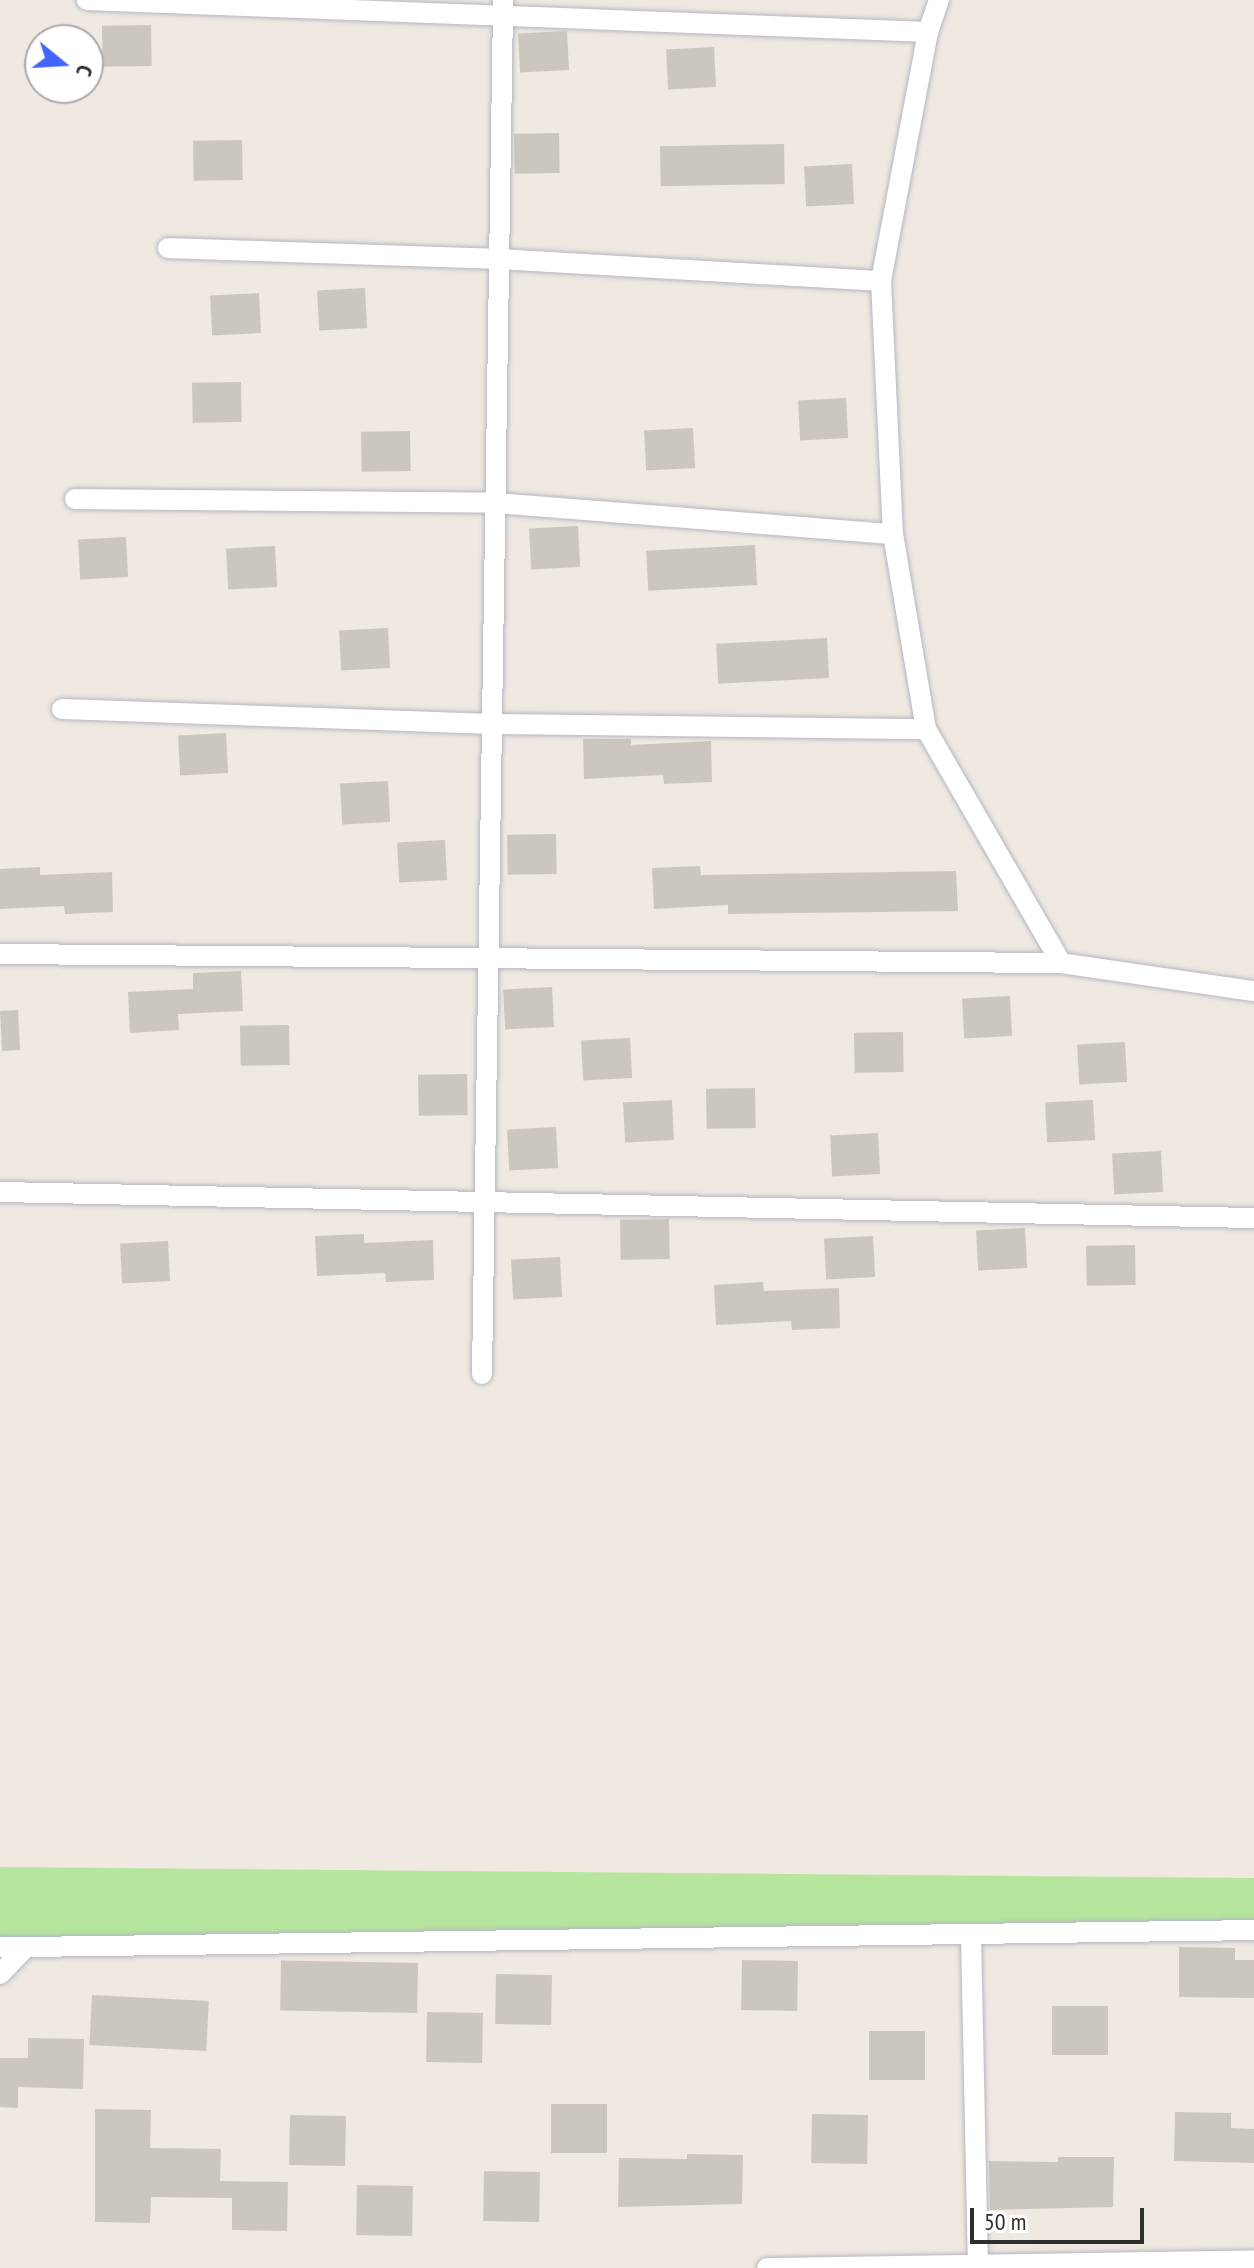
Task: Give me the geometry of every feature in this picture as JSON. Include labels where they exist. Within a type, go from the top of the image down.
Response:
[{"type":"street","points":[[87,0],[502,7],[928,32]]},
{"type":"street","points":[[939,0],[928,32],[881,281],[893,534],[926,729],[1061,963]]},
{"type":"street","points":[[482,1374],[487,1202],[502,7]]},
{"type":"street","points":[[168,248],[499,259],[881,281]]},
{"type":"street","points":[[75,499],[496,503],[893,534]]},
{"type":"street","points":[[62,709],[493,724],[926,729]]},
{"type":"street","points":[[0,954],[1061,963],[1254,991]]},
{"type":"street","points":[[0,1192],[1254,1218]]},
{"type":"street","points":[[0,1947],[1254,1930]]},
{"type":"street","points":[[971,1935],[978,2266]]},
{"type":"street","points":[[0,1974],[26,1947]]},
{"type":"street","points":[[767,2268],[1254,2260]]},
{"type":"green space","points":[[0,1867],[1254,1878],[1254,1928],[0,1947]]},
{"type":"building","points":[[151,25],[152,66],[104,67],[104,26]]},
{"type":"building","points":[[567,31],[569,70],[520,73],[518,34]]},
{"type":"building","points":[[714,47],[716,87],[668,89],[666,50]]},
{"type":"building","points":[[559,133],[560,173],[515,174],[514,134]]},
{"type":"building","points":[[242,140],[243,180],[194,181],[193,141]]},
{"type":"building","points":[[784,144],[785,184],[661,186],[660,146]]},
{"type":"building","points":[[852,164],[854,204],[806,206],[804,167]]},
{"type":"building","points":[[365,288],[367,328],[319,330],[317,291]]},
{"type":"building","points":[[259,293],[261,333],[212,336],[210,296]]},
{"type":"building","points":[[241,382],[242,422],[193,423],[192,383]]},
{"type":"building","points":[[846,398],[848,438],[800,440],[798,401]]},
{"type":"building","points":[[693,428],[695,468],[646,471],[644,431]]},
{"type":"building","points":[[410,431],[411,471],[362,472],[361,432]]},
{"type":"building","points":[[578,526],[580,567],[531,570],[529,529]]},
{"type":"building","points":[[126,537],[128,577],[80,579],[78,540]]},
{"type":"building","points":[[755,545],[757,585],[648,591],[646,551]]},
{"type":"building","points":[[275,546],[277,587],[228,590],[226,549]]},
{"type":"building","points":[[388,628],[390,668],[341,671],[339,631]]},
{"type":"building","points":[[827,638],[829,678],[718,684],[716,644]]},
{"type":"building","points":[[226,733],[228,773],[180,775],[178,736]]},
{"type":"building","points":[[583,739],[631,739],[631,745],[711,741],[712,782],[664,784],[663,775],[584,779]]},
{"type":"building","points":[[388,781],[390,822],[342,824],[340,784]]},
{"type":"building","points":[[556,834],[557,874],[508,875],[507,835]]},
{"type":"building","points":[[445,840],[447,880],[399,882],[397,843]]},
{"type":"building","points":[[700,866],[701,875],[956,871],[958,911],[728,914],[728,905],[654,909],[652,868]]},
{"type":"building","points":[[40,867],[40,875],[112,872],[113,912],[65,914],[64,906],[0,909],[0,869]]},
{"type":"building","points":[[241,971],[243,1011],[178,1014],[179,1030],[130,1033],[128,992],[193,989],[193,973]]},
{"type":"building","points":[[552,987],[554,1027],[505,1030],[503,990]]},
{"type":"building","points":[[1010,996],[1012,1036],[964,1038],[962,999]]},
{"type":"building","points":[[18,1010],[20,1050],[2,1051],[0,1011]]},
{"type":"building","points":[[289,1025],[290,1065],[241,1066],[240,1026]]},
{"type":"building","points":[[903,1032],[904,1072],[855,1073],[854,1033]]},
{"type":"building","points":[[630,1038],[632,1078],[583,1081],[581,1041]]},
{"type":"building","points":[[1125,1042],[1127,1082],[1079,1084],[1077,1045]]},
{"type":"building","points":[[467,1074],[468,1115],[419,1116],[418,1075]]},
{"type":"building","points":[[755,1088],[756,1128],[707,1129],[706,1089]]},
{"type":"building","points":[[672,1100],[674,1140],[625,1143],[623,1103]]},
{"type":"building","points":[[1093,1100],[1095,1140],[1047,1142],[1045,1103]]},
{"type":"building","points":[[556,1127],[558,1168],[509,1171],[507,1130]]},
{"type":"building","points":[[878,1133],[880,1174],[832,1176],[830,1136]]},
{"type":"building","points":[[1161,1151],[1163,1192],[1114,1195],[1112,1154]]},
{"type":"building","points":[[669,1219],[670,1259],[621,1260],[620,1220]]},
{"type":"building","points":[[1025,1228],[1027,1268],[978,1271],[976,1231]]},
{"type":"building","points":[[364,1234],[364,1243],[433,1240],[434,1280],[386,1282],[385,1273],[317,1276],[315,1236]]},
{"type":"building","points":[[873,1236],[875,1277],[826,1280],[824,1239]]},
{"type":"building","points":[[168,1241],[170,1281],[122,1283],[120,1244]]},
{"type":"building","points":[[1135,1245],[1136,1285],[1087,1286],[1086,1246]]},
{"type":"building","points":[[560,1257],[562,1297],[513,1300],[511,1260]]},
{"type":"building","points":[[763,1282],[764,1291],[839,1288],[840,1328],[792,1330],[791,1321],[716,1325],[714,1285]]},
{"type":"building","points":[[1179,1947],[1235,1948],[1235,1960],[1254,1960],[1254,1998],[1179,1997]]},
{"type":"building","points":[[742,1960],[798,1961],[797,2011],[741,2010]]},
{"type":"building","points":[[281,1961],[418,1963],[417,2013],[280,2011]]},
{"type":"building","points":[[496,1974],[552,1975],[551,2025],[495,2024]]},
{"type":"building","points":[[92,1995],[209,2001],[206,2051],[89,2045]]},
{"type":"building","points":[[1052,2006],[1108,2006],[1108,2055],[1052,2055]]},
{"type":"building","points":[[427,2012],[483,2013],[482,2063],[426,2062]]},
{"type":"building","points":[[869,2031],[925,2031],[925,2080],[869,2080]]},
{"type":"building","points":[[28,2038],[84,2039],[83,2089],[18,2087],[18,2108],[0,2107],[0,2058],[28,2058]]},
{"type":"building","points":[[551,2104],[607,2104],[607,2153],[551,2153]]},
{"type":"building","points":[[95,2109],[151,2110],[150,2148],[221,2149],[220,2181],[288,2182],[287,2231],[232,2230],[232,2198],[151,2197],[150,2223],[95,2222]]},
{"type":"building","points":[[1175,2112],[1231,2113],[1231,2128],[1254,2129],[1254,2163],[1174,2161]]},
{"type":"building","points":[[812,2114],[868,2115],[867,2164],[811,2163]]},
{"type":"building","points":[[290,2115],[346,2116],[345,2166],[289,2165]]},
{"type":"building","points":[[687,2154],[743,2155],[742,2204],[618,2207],[619,2158],[687,2159]]},
{"type":"building","points":[[1058,2157],[1114,2157],[1113,2207],[990,2210],[989,2161],[1058,2162]]},
{"type":"building","points":[[484,2171],[540,2172],[539,2222],[483,2221]]},
{"type":"building","points":[[357,2185],[413,2186],[412,2236],[356,2235]]}]
